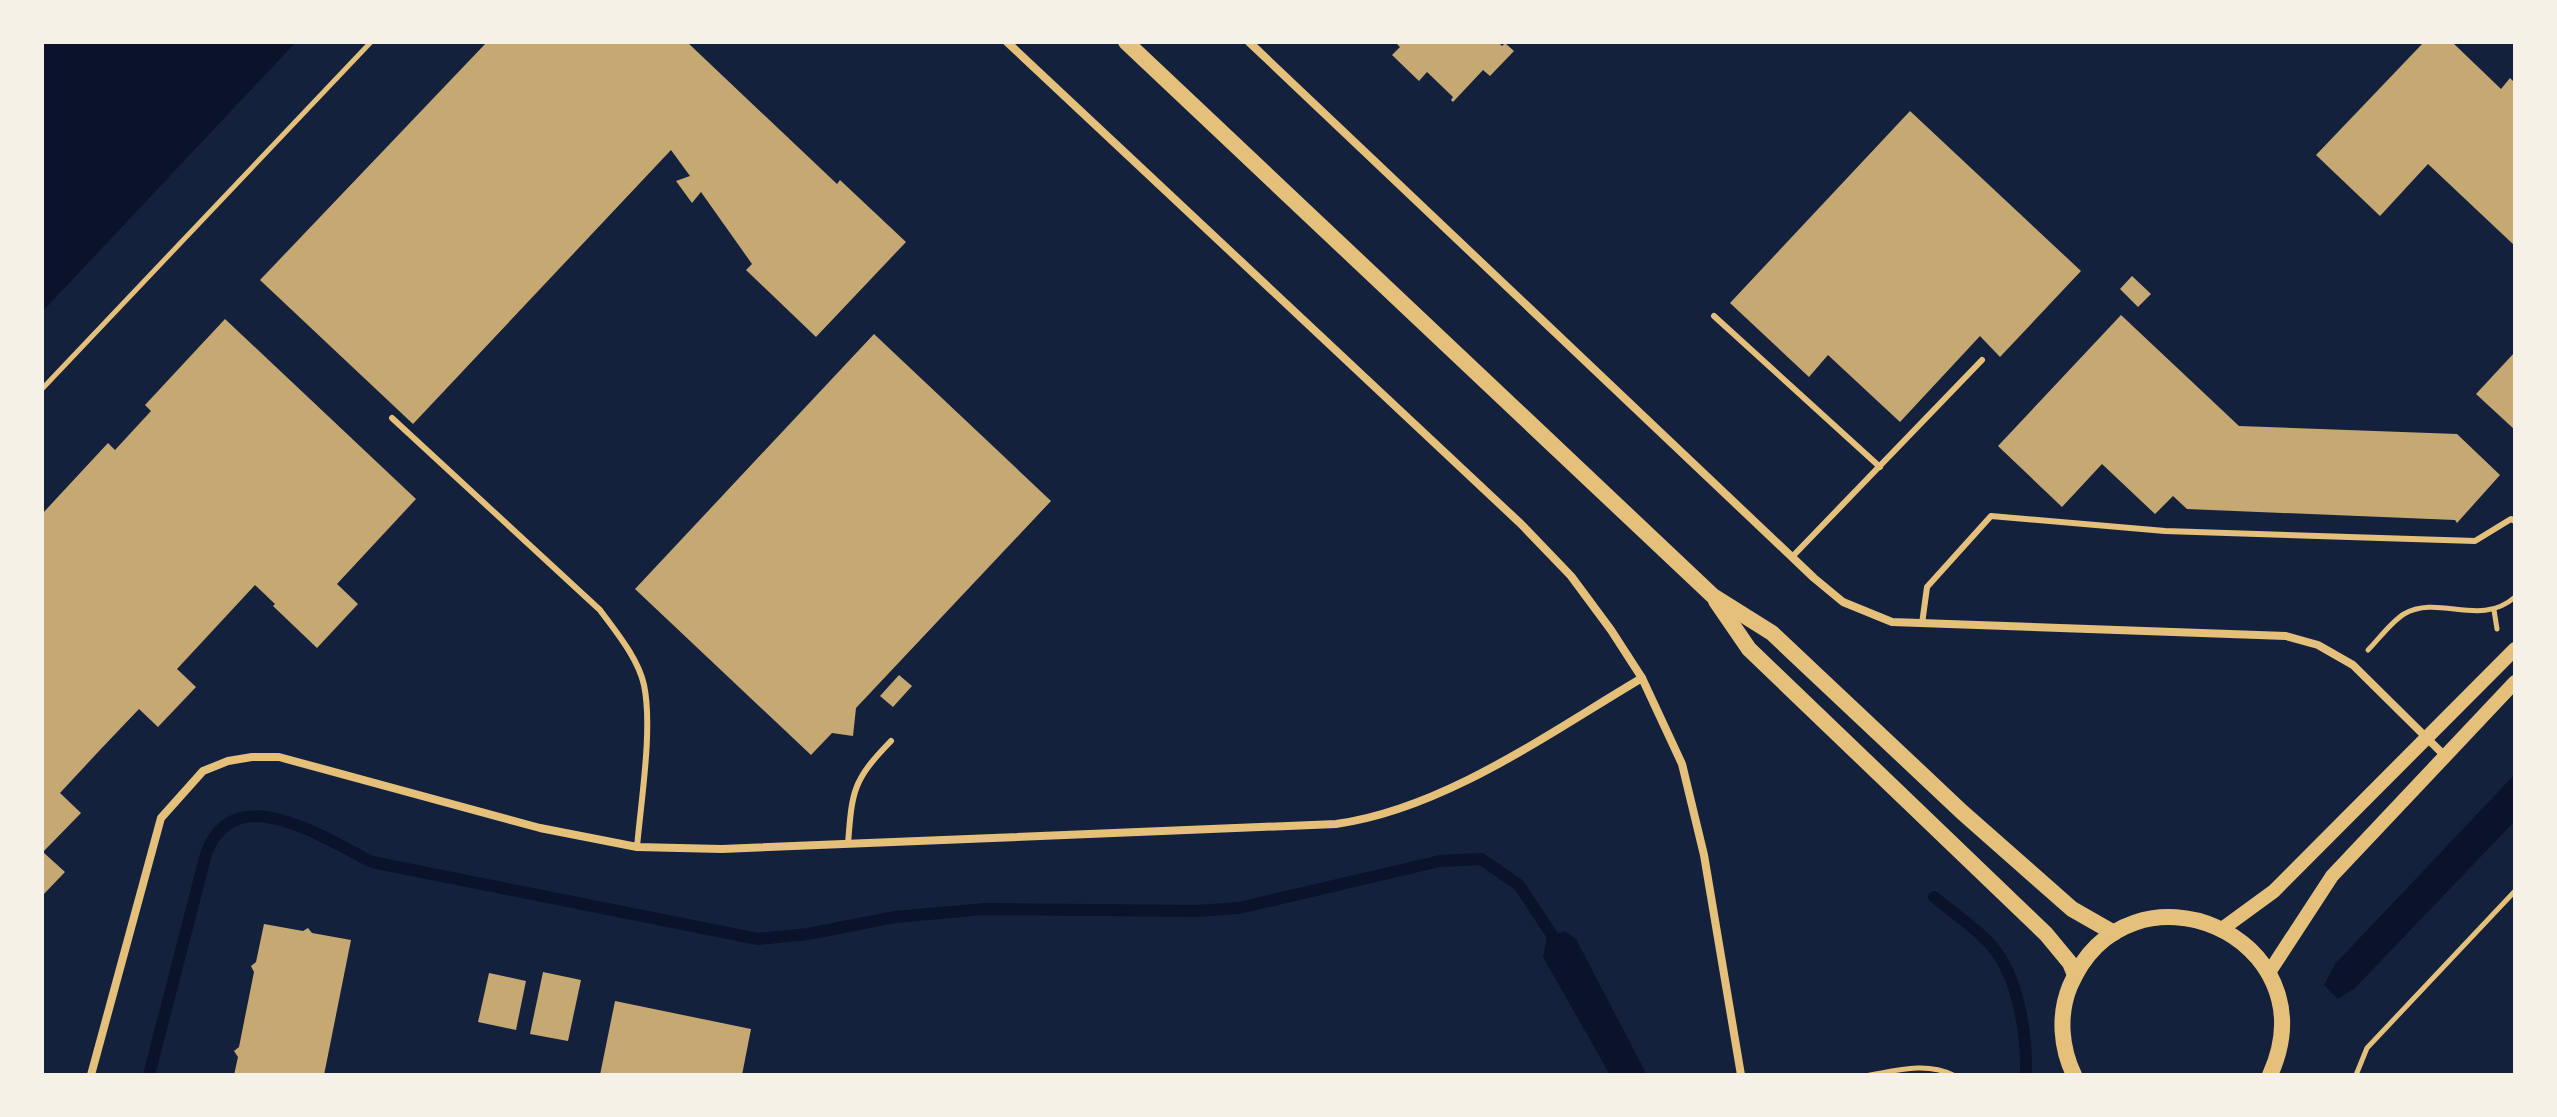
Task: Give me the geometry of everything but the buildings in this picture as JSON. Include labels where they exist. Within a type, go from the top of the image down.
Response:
[{"type":"main road","points":[[1126,42],[1713,596],[1772,633],[1962,812],[2061,899],[2114,933]]},
{"type":"main road","points":[[1713,596],[1749,649],[2046,934],[2070,963],[2075,975]]},
{"type":"main road","points":[[2074,1075],[2064,1047],[2062,1029],[2065,1001],[2075,975],[2098,945],[2114,933],[2139,922],[2167,917],[2195,919],[2222,929],[2256,955],[2276,990],[2282,1026],[2276,1062],[2270,1075]]},
{"type":"street","points":[[1007,42],[1521,524],[1571,576],[1611,630],[1642,678],[1682,764],[1704,855],[1741,1075]]},
{"type":"street","points":[[1249,42],[1843,602],[1892,622],[2286,636],[2318,645],[2353,665],[2445,756]]},
{"type":"street","points":[[2222,929],[2274,891],[2515,649]]},
{"type":"street","points":[[91,1075],[161,818],[203,771],[228,761],[279,757],[540,828],[637,847],[722,849],[1359,821],[1421,803],[1502,760],[1642,678]]},
{"type":"street","points":[[2268,974],[2332,876],[2515,682]]},
{"type":"lane","points":[[1714,316],[1880,467]]},
{"type":"lane","points":[[1792,557],[1982,360]]},
{"type":"lane","points":[[392,418],[600,610],[621,638],[644,682],[648,712],[637,847]]},
{"type":"lane","points":[[1922,624],[1927,587],[1991,516],[2165,531],[2475,541],[2511,519],[2515,521]]},
{"type":"lane","points":[[848,844],[852,799],[865,768],[891,741]]},
{"type":"path","points":[[42,389],[371,42]]},
{"type":"path","points":[[2353,665],[2404,614],[2430,608],[2494,610],[2515,597]]},
{"type":"path","points":[[2356,1075],[2367,1048],[2515,891]]},
{"type":"path","points":[[1870,1075],[1909,1068],[1939,1068],[1953,1075]]},
{"type":"water","points":[[42,42],[296,42],[42,312]]},
{"type":"water","points":[[2515,774],[2515,821],[2354,989],[2338,999],[2324,985],[2335,964]]},
{"type":"water","points":[[1565,931],[1576,939],[1647,1075],[1610,1075],[1543,957],[1547,937]]},
{"type":"waterway","points":[[149,1075],[206,854],[219,831],[237,819],[258,816],[282,820],[306,829],[372,862],[758,939],[808,934],[895,917],[984,909],[1196,911],[1239,908],[1440,861],[1481,859],[1519,885],[1552,935]]},
{"type":"waterway","points":[[1934,897],[1985,938],[2001,958],[2015,990],[2023,1025],[2026,1075]]}]
